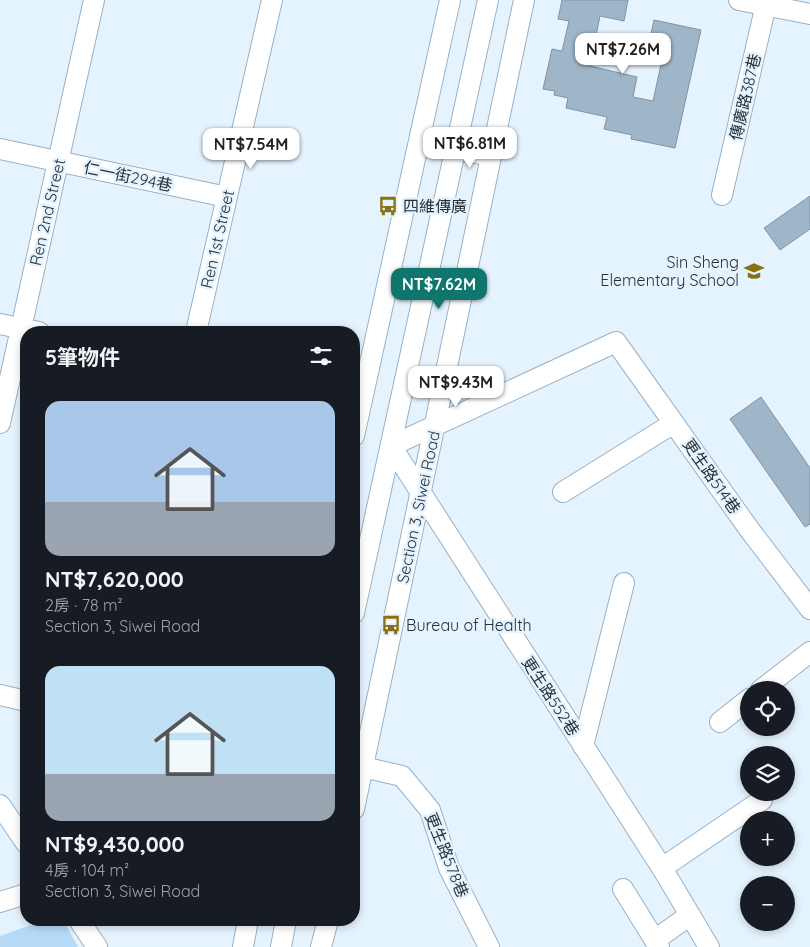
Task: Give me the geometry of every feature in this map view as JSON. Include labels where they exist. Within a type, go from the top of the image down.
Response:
[{"type":"street","name":"Ren 2nd Street","points":[[31,326],[58,162],[94,0]]},
{"type":"street","name":"Ren 1st Street","points":[[197,326],[272,0]]},
{"type":"street","points":[[360,389],[450,0]]},
{"type":"street","points":[[360,586],[488,0]]},
{"type":"street","name":"Section 3, Siwei Road","points":[[360,762],[421,492],[524,0]]},
{"type":"street","points":[[739,0],[766,3],[810,14]]},
{"type":"street","name":"傳廣路387巷","points":[[722,195],[766,3]]},
{"type":"street","name":"仁一街294巷","points":[[0,149],[227,197]]},
{"type":"street","points":[[456,149],[491,156]]},
{"type":"street","points":[[0,324],[20,329]]},
{"type":"street","name":"更生路514巷","points":[[435,426],[616,342],[749,529],[810,609]]},
{"type":"street","name":"Ren 2nd Street","points":[[0,423],[20,362]]},
{"type":"street","points":[[563,492],[674,423]]},
{"type":"street","points":[[391,446],[435,426]]},
{"type":"street","name":"更生路552巷","points":[[391,446],[662,868],[709,947]]},
{"type":"street","points":[[583,746],[624,583]]},
{"type":"street","points":[[773,681],[810,652]]},
{"type":"street","points":[[0,695],[20,700]]},
{"type":"street","points":[[720,722],[740,706]]},
{"type":"street","name":"更生路578巷","points":[[360,766],[402,776],[430,810],[449,868],[489,947]]},
{"type":"street","points":[[662,868],[761,801]]},
{"type":"street","points":[[0,805],[20,834]]},
{"type":"street","points":[[623,889],[657,943],[690,915]]},
{"type":"street","points":[[0,902],[20,896]]},
{"type":"street","points":[[83,926],[98,947]]},
{"type":"street","points":[[243,947],[247,926]]},
{"type":"street","points":[[281,947],[285,926]]},
{"type":"street","points":[[321,947],[326,926]]},
{"type":"shaded area","points":[[28,926],[66,926],[78,947],[0,947],[0,936]]},
{"type":"building","points":[[562,0],[628,0],[624,21],[600,16],[590,66],[637,77],[633,97],[653,101],[664,51],[648,48],[654,20],[701,30],[675,148],[631,139],[632,135],[604,129],[607,117],[566,108],[568,98],[554,95],[555,91],[543,89],[552,49],[562,51],[569,21],[558,19]]},
{"type":"building","points":[[810,196],[810,229],[780,250],[764,228]]},
{"type":"building","points":[[761,397],[810,468],[810,524],[805,527],[730,419]]},
{"type":"place","name":"四維傳廣","points":[[388,206]]},
{"type":"place","name":"Sin Sheng Elementary School","points":[[754,271]]},
{"type":"place","name":"Bureau of Health","points":[[391,625]]}]
